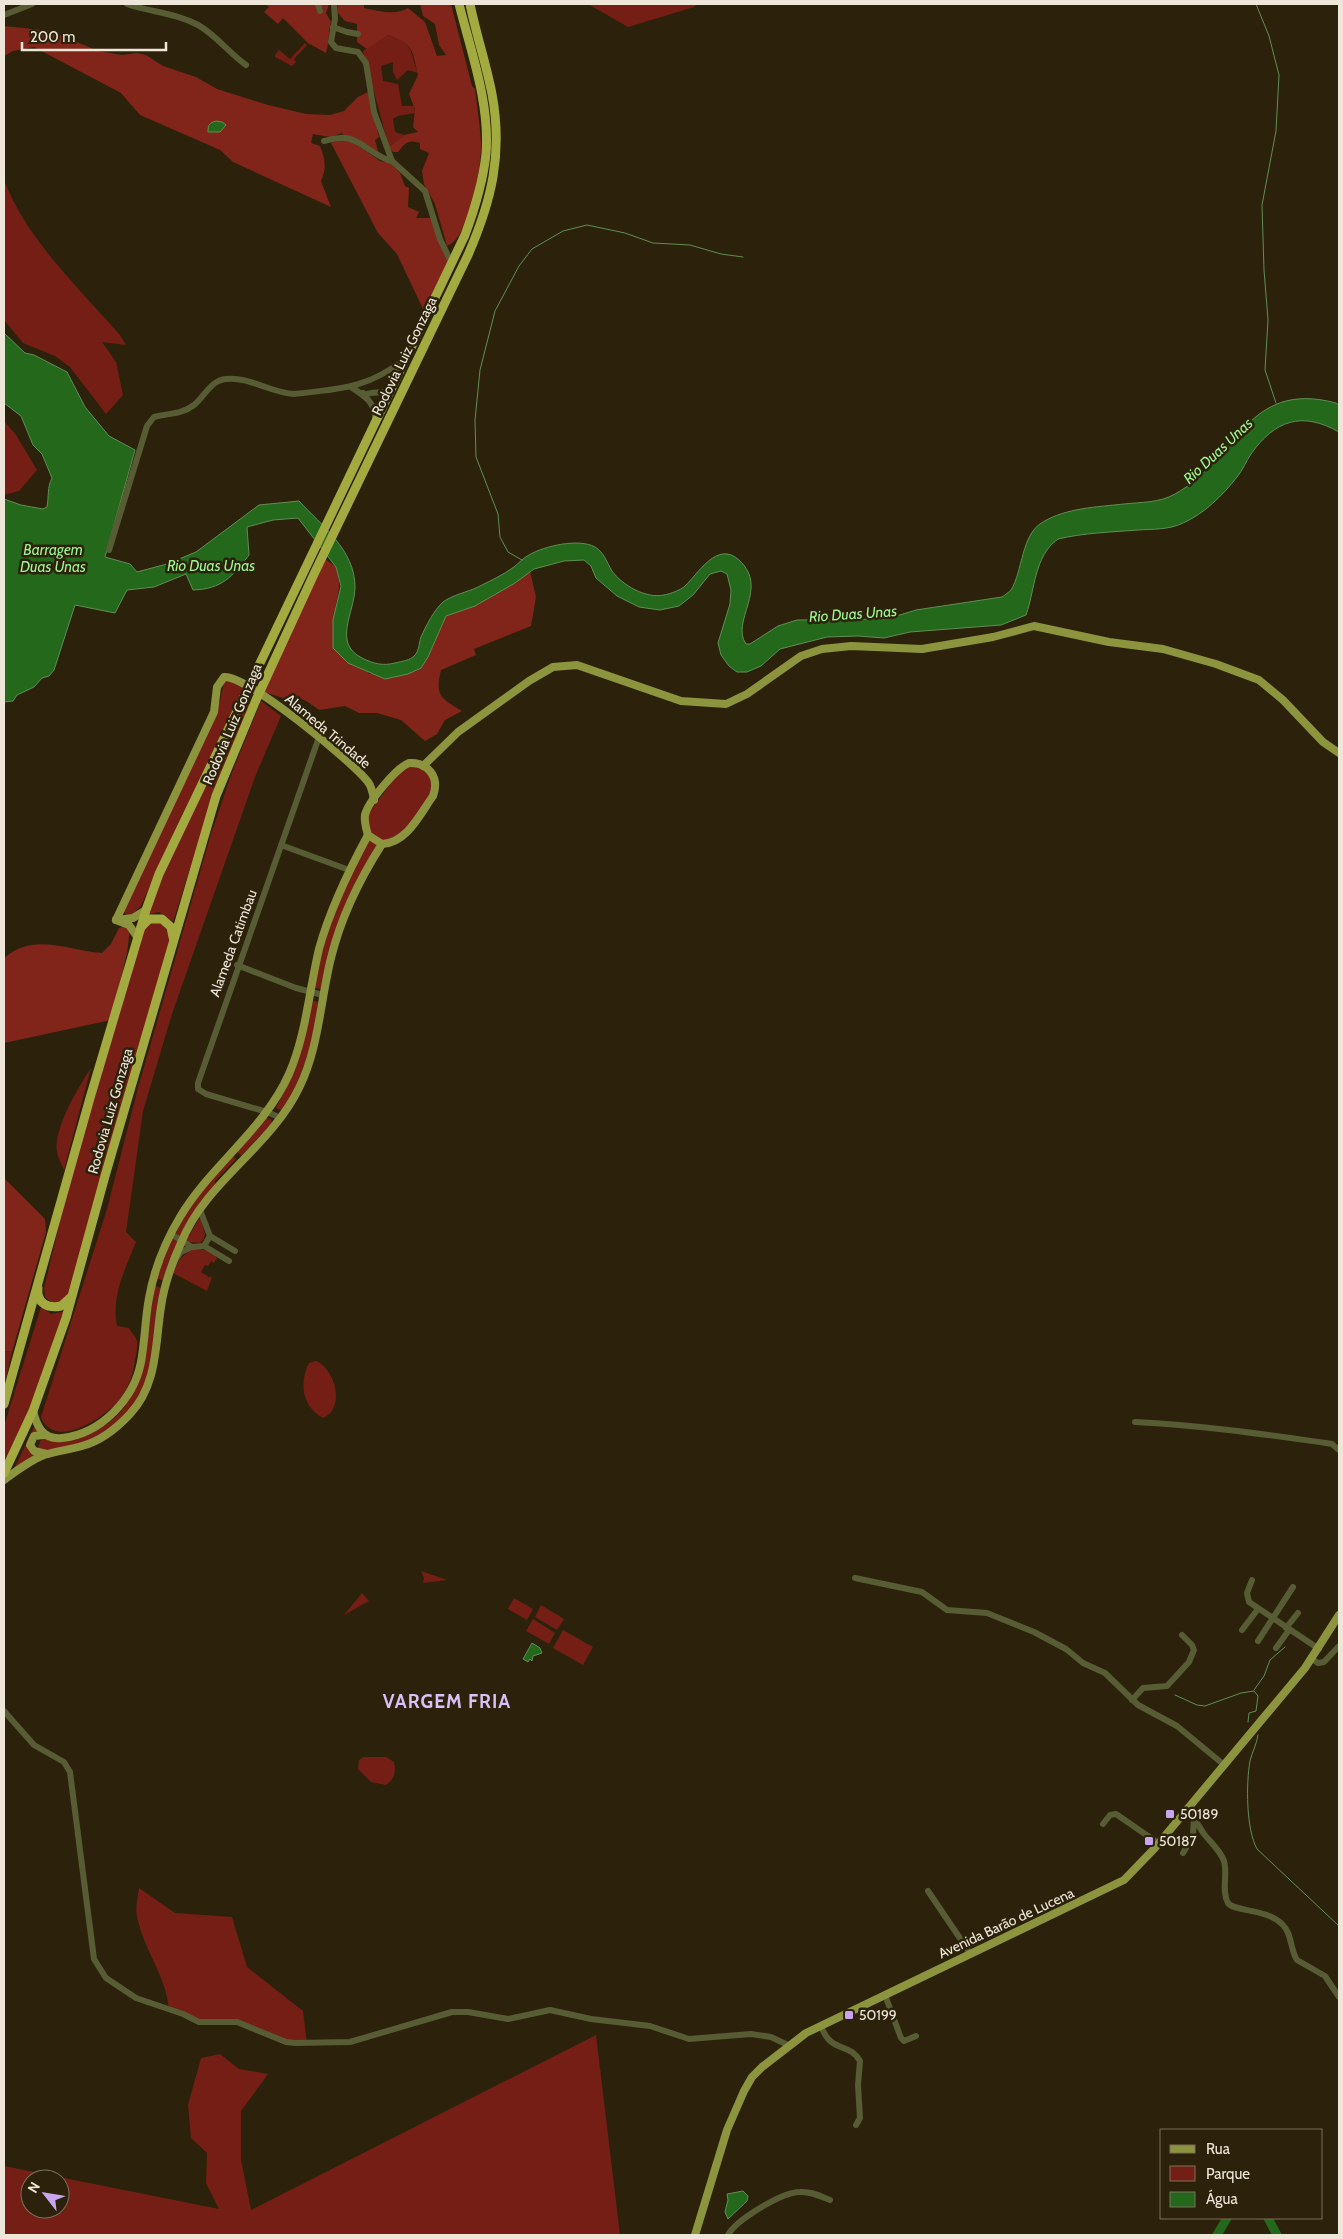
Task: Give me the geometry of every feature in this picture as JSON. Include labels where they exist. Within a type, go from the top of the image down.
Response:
[{"type":"highway","name":"Rodovia Luiz Gonzaga","points":[[4,1473],[33,1411],[75,1290],[105,1176],[216,796],[310,572],[328,520],[465,235],[476,204],[486,153],[484,107],[459,4]]},
{"type":"highway","name":"Rodovia Luiz Gonzaga","points":[[4,1404],[138,935],[159,874],[256,670],[338,525],[468,254],[488,208],[497,154],[496,122],[492,93],[470,4]]},
{"type":"highway","points":[[138,935],[143,924],[149,919],[162,919],[171,927],[173,942]]},
{"type":"highway","points":[[40,1278],[38,1296],[45,1305],[50,1307],[56,1308],[66,1303],[75,1290]]},
{"type":"main road","points":[[423,766],[458,732],[529,681],[553,667],[577,665],[682,701],[726,704],[747,694],[801,656],[822,649],[851,646],[922,648],[993,638],[1034,626],[1109,642],[1163,649],[1216,664],[1259,680],[1283,700],[1323,742],[1339,753]]},
{"type":"main road","name":"Alameda Trindade","points":[[116,920],[214,712],[216,692],[221,680],[228,676],[270,700],[318,737],[369,782],[374,800]]},
{"type":"main road","points":[[416,763],[423,766],[431,772],[436,780],[433,796],[401,838],[382,844],[368,835],[365,825],[366,812],[386,782],[403,765],[416,763]]},
{"type":"main road","name":"Alameda Trindade","points":[[369,782],[386,782]]},
{"type":"main road","points":[[49,1454],[34,1451],[30,1445],[34,1436],[44,1435],[62,1438],[90,1429],[107,1418],[126,1398],[133,1386],[141,1362],[144,1327],[153,1281],[170,1234],[190,1202],[267,1112],[289,1075],[296,1055],[325,931],[349,870],[368,835]]},
{"type":"main road","points":[[4,1480],[28,1463],[49,1454],[84,1446],[101,1438],[118,1427],[142,1398],[155,1360],[165,1285],[182,1240],[218,1185],[265,1138],[281,1118],[298,1090],[314,1046],[331,957],[351,900],[361,878],[382,844]]},
{"type":"main road","points":[[116,920],[133,918],[146,910]]},
{"type":"main road","points":[[116,920],[129,925],[138,935]]},
{"type":"main road","points":[[33,1411],[35,1422],[44,1435]]},
{"type":"main road","name":"Avenida Barão de Lucena","points":[[695,2235],[734,2110],[752,2077],[788,2045],[821,2026],[1124,1880],[1188,1808],[1312,1659],[1339,1615]]},
{"type":"street","points":[[4,14],[32,4]]},
{"type":"street","points":[[127,4],[196,24],[208,32],[230,54],[246,65]]},
{"type":"street","points":[[334,4],[331,42],[336,48],[358,52],[366,63],[374,112],[392,161]]},
{"type":"street","points":[[333,27],[358,34]]},
{"type":"street","points":[[324,141],[342,137],[356,141],[379,157],[392,161],[425,191],[440,239],[451,262]]},
{"type":"street","points":[[109,550],[146,426],[154,417],[180,413],[189,409],[215,382],[222,379],[241,380],[284,394],[352,387],[360,385],[393,368],[406,358]]},
{"type":"street","points":[[360,385],[364,395]]},
{"type":"street","points":[[352,387],[364,395],[372,404],[376,412],[375,422]]},
{"type":"street","points":[[364,395],[391,390]]},
{"type":"street","name":"Alameda Catimbau","points":[[267,1112],[206,1094],[198,1089],[198,1078],[318,737]]},
{"type":"street","points":[[281,845],[349,870]]},
{"type":"street","points":[[237,965],[323,995]]},
{"type":"street","points":[[267,1112],[281,1118]]},
{"type":"street","points":[[232,1151],[241,1161]]},
{"type":"street","points":[[174,1262],[182,1252],[192,1247],[204,1246],[226,1259],[224,1252],[232,1249],[210,1236],[200,1210]]},
{"type":"street","points":[[170,1234],[192,1247]]},
{"type":"street","points":[[204,1246],[210,1236]]},
{"type":"street","points":[[153,1281],[165,1285]]},
{"type":"street","points":[[1135,1422],[1174,1423],[1326,1443],[1332,1444],[1339,1450]]},
{"type":"street","points":[[855,1578],[922,1592],[948,1610],[987,1613],[1034,1632],[1066,1650],[1083,1663],[1104,1673],[1144,1710],[1177,1726],[1223,1764]]},
{"type":"street","points":[[1252,1580],[1247,1593],[1248,1600],[1272,1619],[1319,1649]]},
{"type":"street","points":[[1258,1641],[1293,1587]]},
{"type":"street","points":[[1242,1630],[1258,1609]]},
{"type":"street","points":[[1276,1648],[1298,1613]]},
{"type":"street","points":[[1132,1700],[1144,1688],[1167,1686],[1189,1662],[1194,1650],[1182,1635]]},
{"type":"street","points":[[1312,1659],[1318,1663],[1324,1662],[1339,1646]]},
{"type":"street","points":[[4,1711],[34,1745],[58,1757],[70,1772],[94,1959],[106,1978],[136,1998],[183,2014],[199,2022],[231,2021],[251,2026],[286,2042],[302,2044],[350,2042],[452,2012],[468,2012],[508,2019],[550,2010],[591,2019],[650,2026],[689,2039],[751,2034],[771,2037],[788,2045]]},
{"type":"street","points":[[1188,1808],[1221,1854],[1226,1870],[1225,1890],[1229,1904],[1234,1908],[1264,1913],[1277,1920],[1288,1932],[1297,1960],[1325,1976],[1339,1997]]},
{"type":"street","points":[[1103,1824],[1110,1815],[1116,1814],[1158,1843]]},
{"type":"street","points":[[1183,1853],[1193,1836],[1194,1817]]},
{"type":"street","points":[[928,1891],[970,1953]]},
{"type":"street","points":[[885,1995],[901,2038],[904,2041],[916,2036]]},
{"type":"street","points":[[821,2026],[824,2037],[829,2042],[852,2051],[860,2061],[858,2085],[860,2118],[856,2125]]},
{"type":"street","points":[[728,2235],[733,2227],[744,2218],[788,2194],[811,2193],[830,2200]]},
{"type":"green space","points":[[588,4],[697,4],[694,7],[628,27]]},
{"type":"green space","points":[[388,35],[407,45],[418,73],[408,70],[397,80],[393,72],[393,62],[381,66],[383,81],[398,84],[402,106],[414,106],[415,113],[398,116],[393,119],[395,132],[404,135],[389,147],[363,51]]},
{"type":"green space","points":[[305,43],[307,45],[294,59],[296,62],[292,66],[275,57],[279,50],[290,59]]},
{"type":"green space","points":[[4,180],[26,223],[40,243],[71,281],[120,335],[126,345],[102,342],[116,362],[123,395],[106,414],[70,367],[55,356],[23,343],[4,320]]},
{"type":"green space","points":[[4,421],[16,435],[37,470],[19,491],[4,495]]},
{"type":"green space","points":[[230,679],[244,688],[179,821],[141,906],[131,915],[126,914],[123,911],[220,701],[224,682]]},
{"type":"green space","points":[[261,701],[281,716],[255,777],[172,1014],[143,1111],[126,1232],[136,1242],[120,1283],[116,1304],[117,1326],[129,1328],[137,1341],[132,1376],[123,1395],[103,1415],[80,1428],[57,1431],[48,1427],[41,1417],[107,1209],[138,1088],[211,834],[233,770]]},
{"type":"green space","points":[[242,702],[252,705],[201,834],[173,922],[159,912],[145,916],[162,874]]},
{"type":"green space","points":[[417,765],[433,777],[431,795],[404,833],[385,842],[369,834],[367,823],[369,813],[400,771],[407,766]]},
{"type":"green space","points":[[369,838],[378,844],[349,896],[330,950],[321,989],[312,987],[334,911]]},
{"type":"green space","points":[[146,922],[165,922],[172,944],[71,1294],[64,1303],[53,1304],[45,1297],[44,1288],[90,1098]]},
{"type":"green space","points":[[311,1000],[318,1002],[319,1005],[314,1033],[296,1086],[283,1111],[276,1108],[299,1056]]},
{"type":"green space","points":[[91,1068],[64,1170],[57,1152],[59,1132],[68,1108]]},
{"type":"green space","points":[[266,1118],[271,1119],[272,1123],[241,1156],[236,1150]]},
{"type":"green space","points":[[232,1155],[236,1159],[215,1181],[215,1184],[180,1238],[175,1235],[193,1200]]},
{"type":"green space","points":[[199,1219],[204,1230],[204,1238],[200,1243],[188,1242],[187,1239]]},
{"type":"green space","points":[[172,1238],[179,1242],[164,1281],[157,1278]]},
{"type":"green space","points":[[194,1249],[210,1252],[217,1258],[214,1263],[211,1261],[208,1266],[205,1265],[201,1272],[212,1277],[207,1291],[173,1273],[181,1258]]},
{"type":"green space","points":[[155,1286],[162,1288],[149,1378],[131,1410],[98,1438],[54,1452],[38,1448],[40,1441],[44,1439],[75,1439],[91,1433],[110,1422],[124,1407],[135,1389],[141,1370]]},
{"type":"green space","points":[[41,1307],[51,1314],[66,1311],[48,1369],[4,1468],[4,1426]]},
{"type":"green space","points":[[4,1351],[12,1352],[4,1389]]},
{"type":"green space","points":[[316,1361],[323,1365],[328,1372],[333,1380],[335,1389],[336,1398],[334,1406],[330,1413],[323,1418],[311,1408],[304,1394],[303,1386],[309,1363]]},
{"type":"green space","points":[[35,1425],[42,1434],[28,1445],[44,1455],[14,1469]]},
{"type":"green space","points":[[421,1571],[447,1580],[423,1583],[424,1578]]},
{"type":"green space","points":[[362,1593],[369,1601],[344,1615]]},
{"type":"green space","points":[[514,1598],[533,1609],[527,1620],[508,1609]]},
{"type":"green space","points":[[541,1605],[564,1619],[557,1630],[535,1617]]},
{"type":"green space","points":[[533,1619],[555,1633],[549,1644],[526,1631]]},
{"type":"green space","points":[[563,1630],[593,1647],[583,1665],[553,1648]]},
{"type":"green space","points":[[364,1757],[386,1757],[394,1762],[395,1772],[393,1778],[386,1785],[371,1782],[358,1769],[359,1760]]},
{"type":"green space","points":[[139,1888],[175,1913],[232,1917],[247,1967],[303,2011],[307,2044],[280,2039],[251,2026],[207,2022],[169,2009],[164,1985],[144,1940],[137,1916]]},
{"type":"green space","points":[[596,2035],[620,2235],[4,2235],[4,2166],[20,2169],[20,2219],[70,2219],[70,2179],[219,2209],[206,2183],[207,2153],[191,2138],[188,2105],[201,2058],[220,2054],[239,2069],[268,2074],[241,2111],[241,2160],[251,2210]]},
{"type":"shaded area","points":[[265,4],[329,4],[326,13],[331,22],[326,53],[308,43],[283,18],[278,24],[264,12],[269,7]]},
{"type":"shaded area","points":[[338,4],[364,4],[364,8],[387,12],[398,12],[408,8],[425,22],[437,56],[446,55],[439,45],[435,24],[423,16],[420,4],[451,4],[472,86],[475,89],[481,153],[477,183],[468,216],[455,240],[447,246],[435,204],[424,184],[422,171],[429,153],[420,149],[420,143],[412,141],[403,146],[398,152],[393,152],[389,147],[404,135],[418,132],[413,127],[415,109],[409,94],[418,75],[411,49],[403,42],[388,35],[367,49],[357,42],[357,24],[345,21],[337,12]]},
{"type":"shaded area","points":[[4,26],[51,31],[98,51],[122,55],[137,53],[146,55],[163,66],[196,77],[217,89],[268,105],[306,114],[330,115],[344,111],[358,97],[368,92],[379,137],[375,140],[379,155],[342,133],[330,137],[313,134],[311,143],[320,146],[323,155],[325,168],[321,181],[331,207],[233,162],[220,150],[140,115],[121,93],[34,47],[13,51],[4,56]]},
{"type":"shaded area","points":[[347,138],[380,161],[390,163],[400,173],[405,186],[409,188],[408,207],[419,212],[416,218],[431,218],[448,262],[424,311],[397,254],[378,233],[331,143]]},
{"type":"shaded area","points":[[325,559],[336,567],[339,580],[333,648],[370,674],[428,657],[446,616],[486,600],[530,571],[536,597],[531,626],[474,649],[476,655],[441,670],[439,691],[441,695],[449,703],[462,711],[445,720],[437,734],[425,741],[401,720],[377,713],[359,713],[345,706],[319,710],[298,697],[283,698],[264,692]]},
{"type":"shaded area","points":[[126,926],[130,929],[127,953],[111,1020],[4,1043],[4,958],[15,950],[39,944],[102,953],[111,944],[119,928]]},
{"type":"shaded area","points":[[4,1178],[45,1219],[46,1232],[12,1352],[4,1351]]},
{"type":"water","points":[[216,121],[226,125],[220,132],[208,132],[209,125]]},
{"type":"water","points":[[4,333],[25,353],[34,355],[67,372],[85,407],[109,436],[135,450],[105,557],[130,564],[137,572],[167,564],[196,552],[259,505],[299,501],[336,540],[349,561],[354,574],[354,597],[347,626],[348,644],[353,652],[362,658],[382,664],[406,660],[415,655],[421,637],[431,618],[443,602],[496,578],[535,552],[552,546],[571,543],[588,544],[595,547],[601,552],[616,576],[628,586],[642,593],[657,596],[669,594],[683,587],[702,567],[716,556],[723,554],[731,555],[739,560],[748,571],[751,582],[751,593],[742,635],[746,644],[750,644],[778,626],[797,620],[887,619],[916,610],[1002,597],[1011,590],[1015,582],[1030,535],[1043,522],[1072,511],[1093,507],[1157,501],[1175,494],[1196,479],[1245,427],[1262,412],[1282,402],[1306,399],[1336,403],[1339,405],[1339,432],[1313,422],[1290,422],[1280,427],[1260,442],[1232,484],[1219,497],[1198,515],[1178,525],[1160,529],[1087,534],[1058,539],[1050,546],[1040,564],[1026,615],[1001,625],[910,632],[884,638],[858,636],[827,637],[780,649],[761,666],[747,672],[737,672],[729,666],[721,655],[718,643],[730,604],[731,590],[727,574],[721,571],[710,574],[693,595],[679,606],[660,610],[639,607],[617,596],[596,578],[591,566],[584,560],[564,561],[534,569],[515,583],[475,606],[446,616],[428,657],[421,668],[408,674],[385,679],[348,663],[333,648],[333,620],[341,586],[336,567],[298,518],[273,520],[247,527],[249,555],[237,570],[219,584],[193,590],[186,574],[154,587],[127,590],[115,613],[75,605],[54,670],[49,676],[42,678],[34,687],[17,695],[13,701],[4,702],[4,499],[21,505],[43,509],[47,507],[52,478],[42,454],[33,445],[21,416],[4,403]]},
{"type":"water","points":[[532,1643],[540,1648],[542,1653],[533,1656],[532,1661],[530,1659],[528,1662],[523,1659]]},
{"type":"water","points":[[743,2191],[748,2196],[747,2201],[728,2219],[725,2212],[728,2200],[727,2194]]},
{"type":"waterway","points":[[1256,4],[1269,36],[1279,75],[1276,131],[1262,205],[1268,320],[1265,370],[1276,403]]},
{"type":"waterway","points":[[522,560],[508,552],[500,537],[498,514],[476,457],[475,420],[480,370],[495,311],[519,266],[532,249],[563,231],[587,225],[625,233],[653,243],[690,245],[721,254],[743,257]]},
{"type":"waterway","points":[[1254,1690],[1264,1676],[1270,1660],[1285,1647]]},
{"type":"waterway","points":[[1175,1695],[1197,1705],[1205,1706],[1241,1693],[1254,1691],[1258,1696],[1256,1711],[1249,1713],[1248,1722]]},
{"type":"waterway","points":[[1258,1735],[1250,1761],[1248,1781],[1249,1818],[1253,1840],[1257,1849],[1339,1926]]},
{"type":"waterway","points":[[1217,2235],[1226,2219]]},
{"type":"waterway","points":[[1269,2219],[1277,2235]]},
{"type":"place","name":"50189","points":[[1170,1814]]},
{"type":"place","name":"50187","points":[[1149,1841]]},
{"type":"place","name":"50199","points":[[849,2015]]},
{"type":"district","name":"VARGEM FRIA","points":[[447,1701]]},
{"type":"water label","name":"Rio Duas Unas","points":[[1218,451]]},
{"type":"water label","name":"Barragem Duas Unas","points":[[53,558]]},
{"type":"water label","name":"Rio Duas Unas","points":[[211,566]]},
{"type":"water label","name":"Rio Duas Unas","points":[[853,614]]}]
